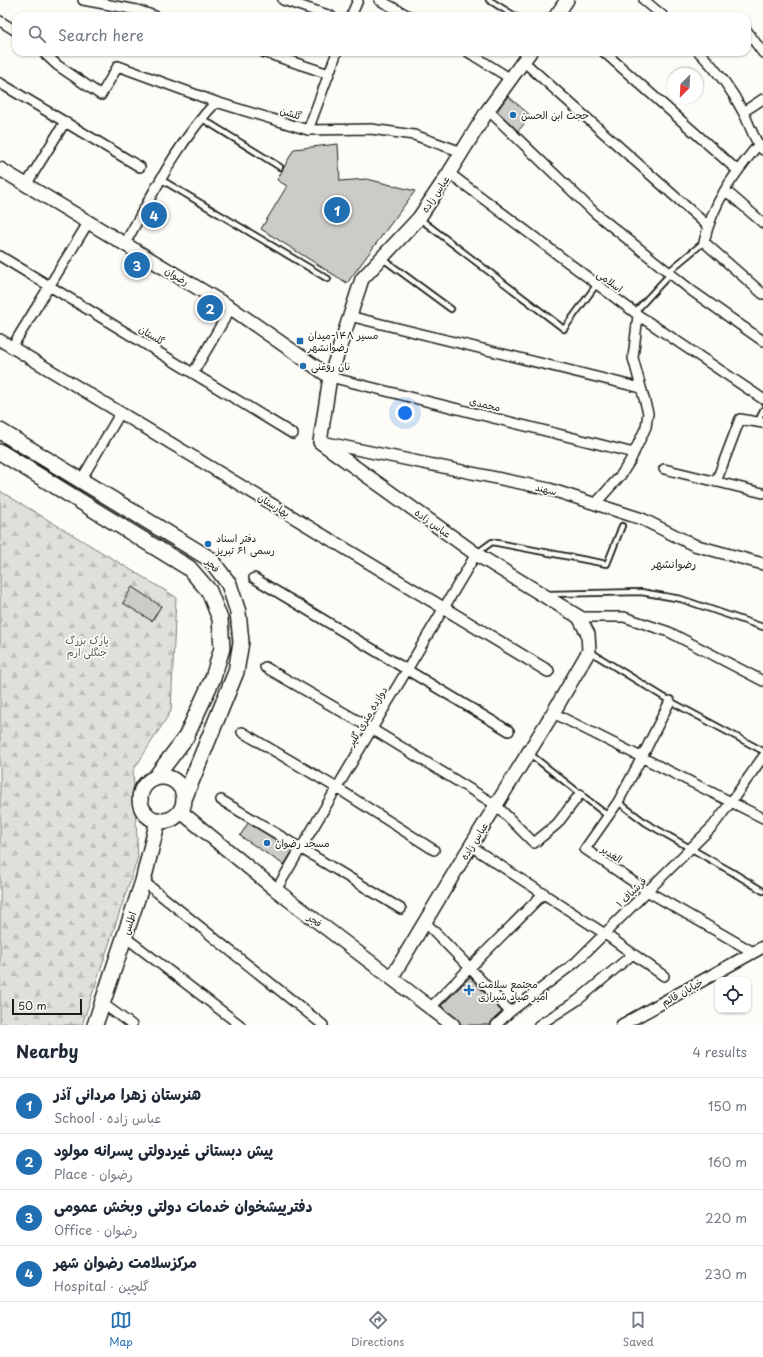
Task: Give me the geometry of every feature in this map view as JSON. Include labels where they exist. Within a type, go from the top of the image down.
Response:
[{"type":"main road","points":[[561,12],[567,0]]},
{"type":"main road","name":"عباس زاده","points":[[527,57],[488,110],[419,218],[362,280],[330,377],[320,442],[476,554],[579,617]]},
{"type":"main road","name":"رضوان","points":[[0,169],[230,308],[330,377]]},
{"type":"main road","name":"فجر","points":[[0,430],[210,559],[229,584],[232,591],[238,612],[241,642],[236,672],[182,805],[276,890],[453,1025]]},
{"type":"main road","name":"فجر","points":[[0,452],[188,568],[209,591],[220,619],[222,648],[213,678],[186,737],[156,778]]},
{"type":"main road","points":[[71,496],[81,480]]},
{"type":"main road","points":[[579,617],[588,634],[589,651]]},
{"type":"main road","name":"عباس زاده","points":[[392,977],[458,865],[553,713],[589,651]]},
{"type":"main road","points":[[162,777],[175,781],[183,792],[182,805],[170,819],[158,820],[151,817],[142,807],[141,800],[144,786],[149,781],[162,777]]},
{"type":"main road","name":"اطلس","points":[[95,1025],[143,881],[158,820]]},
{"type":"street","points":[[83,0],[143,12]]},
{"type":"street","points":[[283,0],[319,12]]},
{"type":"street","points":[[353,12],[358,0]]},
{"type":"street","points":[[379,0],[402,12]]},
{"type":"street","points":[[644,0],[658,12]]},
{"type":"street","points":[[0,21],[12,28]]},
{"type":"street","points":[[751,36],[763,53]]},
{"type":"street","name":"گلشن","points":[[47,56],[57,65],[101,95],[118,66],[216,102],[308,130],[371,128],[414,135],[462,152]]},
{"type":"street","points":[[275,56],[329,74]]},
{"type":"street","points":[[308,130],[336,56]]},
{"type":"street","points":[[475,56],[511,78]]},
{"type":"street","points":[[609,56],[738,171]]},
{"type":"street","points":[[703,56],[728,86],[761,148],[738,171],[717,202],[704,242],[763,294]]},
{"type":"street","points":[[527,57],[708,226]]},
{"type":"street","points":[[0,83],[140,167]]},
{"type":"street","points":[[743,112],[763,98]]},
{"type":"street","points":[[124,245],[189,135],[201,118],[216,102]]},
{"type":"street","points":[[488,110],[595,213],[692,291],[763,340]]},
{"type":"street","points":[[26,185],[65,122]]},
{"type":"street","name":"اسلامی","points":[[449,173],[636,314],[763,399]]},
{"type":"street","points":[[725,190],[763,223]]},
{"type":"street","points":[[12,347],[88,223]]},
{"type":"street","name":"گلستان","points":[[0,256],[293,434]]},
{"type":"street","points":[[193,373],[230,308]]},
{"type":"street","points":[[595,504],[621,475],[634,453],[646,427],[648,413],[633,358],[636,314]]},
{"type":"street","points":[[349,316],[641,388]]},
{"type":"street","name":"بهارستان","points":[[0,340],[548,671]]},
{"type":"street","name":"محمدی","points":[[330,377],[634,453]]},
{"type":"street","points":[[81,480],[121,412]]},
{"type":"street","points":[[716,482],[740,419],[760,423]]},
{"type":"street","name":"سهند","points":[[320,442],[549,489],[642,519],[694,545],[763,564]]},
{"type":"street","points":[[664,469],[763,493]]},
{"type":"street","name":"دوازده متری گلپر","points":[[276,890],[476,554]]},
{"type":"street","points":[[254,578],[509,731]]},
{"type":"street","points":[[579,617],[624,617],[669,632],[763,681]]},
{"type":"street","points":[[265,667],[372,729],[496,805],[534,843],[557,824],[580,794]]},
{"type":"street","name":"الغدیر","points":[[670,701],[618,802],[585,849],[647,891],[753,952]]},
{"type":"street","points":[[553,713],[763,818]]},
{"type":"street","points":[[242,732],[337,788],[434,850]]},
{"type":"street","name":"فرشباف ۱","points":[[496,1025],[510,1012],[576,962],[605,934],[712,826],[763,757]]},
{"type":"street","points":[[221,800],[401,909]]},
{"type":"street","points":[[478,851],[544,893],[664,976]]},
{"type":"street","points":[[143,881],[323,1025]]},
{"type":"street","points":[[431,1007],[544,893]]},
{"type":"street","points":[[425,922],[510,1012]]},
{"type":"street","points":[[125,937],[240,1025]]},
{"type":"street","name":"خیابان قائم","points":[[622,1025],[763,947]]},
{"type":"street","points":[[539,1025],[578,1000],[633,954]]},
{"type":"street","points":[[102,1003],[132,1025]]},
{"type":"lane","points":[[489,0],[508,12]]},
{"type":"lane","points":[[201,118],[280,167]]},
{"type":"lane","points":[[162,180],[328,279]]},
{"type":"lane","points":[[419,218],[564,329],[597,284]]},
{"type":"lane","points":[[636,314],[669,272],[704,242]]},
{"type":"lane","points":[[381,258],[451,309]]},
{"type":"lane","points":[[760,423],[763,410]]},
{"type":"lane","points":[[476,554],[492,542],[607,564],[622,526]]},
{"type":"lane","points":[[543,594],[641,592],[681,599],[763,627]]},
{"type":"lane","points":[[589,651],[670,701],[763,751]]},
{"type":"lane","points":[[528,753],[608,816]]},
{"type":"lane","points":[[618,802],[646,823],[763,891]]},
{"type":"green space","name":"پارک بزرگ جنگلی ارم","points":[[0,491],[176,597],[171,711],[133,771],[138,857],[82,1025],[0,1025]]},
{"type":"building","name":"حجت ابن الحسن","points":[[508,96],[531,116],[518,131],[497,111]]},
{"type":"building","points":[[338,144],[340,181],[367,179],[415,191],[347,283],[261,229],[287,186],[277,180],[294,149]]},
{"type":"building","points":[[135,260],[142,264],[138,271],[130,267]]},
{"type":"building","points":[[132,587],[161,606],[152,621],[123,603]]},
{"type":"building","name":"مسجد رضوان","points":[[248,823],[293,850],[284,865],[240,836]]},
{"type":"building","name":"مجتمع سلامت امیر صیاد شیرازی","points":[[470,977],[502,1012],[492,1021],[490,1025],[461,1025],[458,1019],[441,1006]]},
{"type":"place","name":"حجت ابن الحسن","points":[[513,115]]},
{"type":"place","name":"هنرستان زهرا مردانی آذر","points":[[337,210]]},
{"type":"place","name":"مرکزسلامت رضوان شهر","points":[[154,215]]},
{"type":"place","name":"دفترپیشخوان خدمات دولتی وبخش عمومی","points":[[137,265]]},
{"type":"place","name":"پیش دبستانی غیردولتی پسرانه مولود","points":[[210,308]]},
{"type":"place","name":"مسیر ۱۴۸-میدان رضوانشهر","points":[[300,341]]},
{"type":"place","name":"نان روغنی","points":[[303,366]]},
{"type":"place","name":"دفتر اسناد رسمی ۶۱ تبریز","points":[[208,544]]},
{"type":"place","name":"مسجد رضوان","points":[[267,843]]},
{"type":"place","name":"مجتمع سلامت امیر صیاد شیرازی","points":[[469,990]]},
{"type":"district","name":"رضوانشهر","points":[[674,564]]}]
